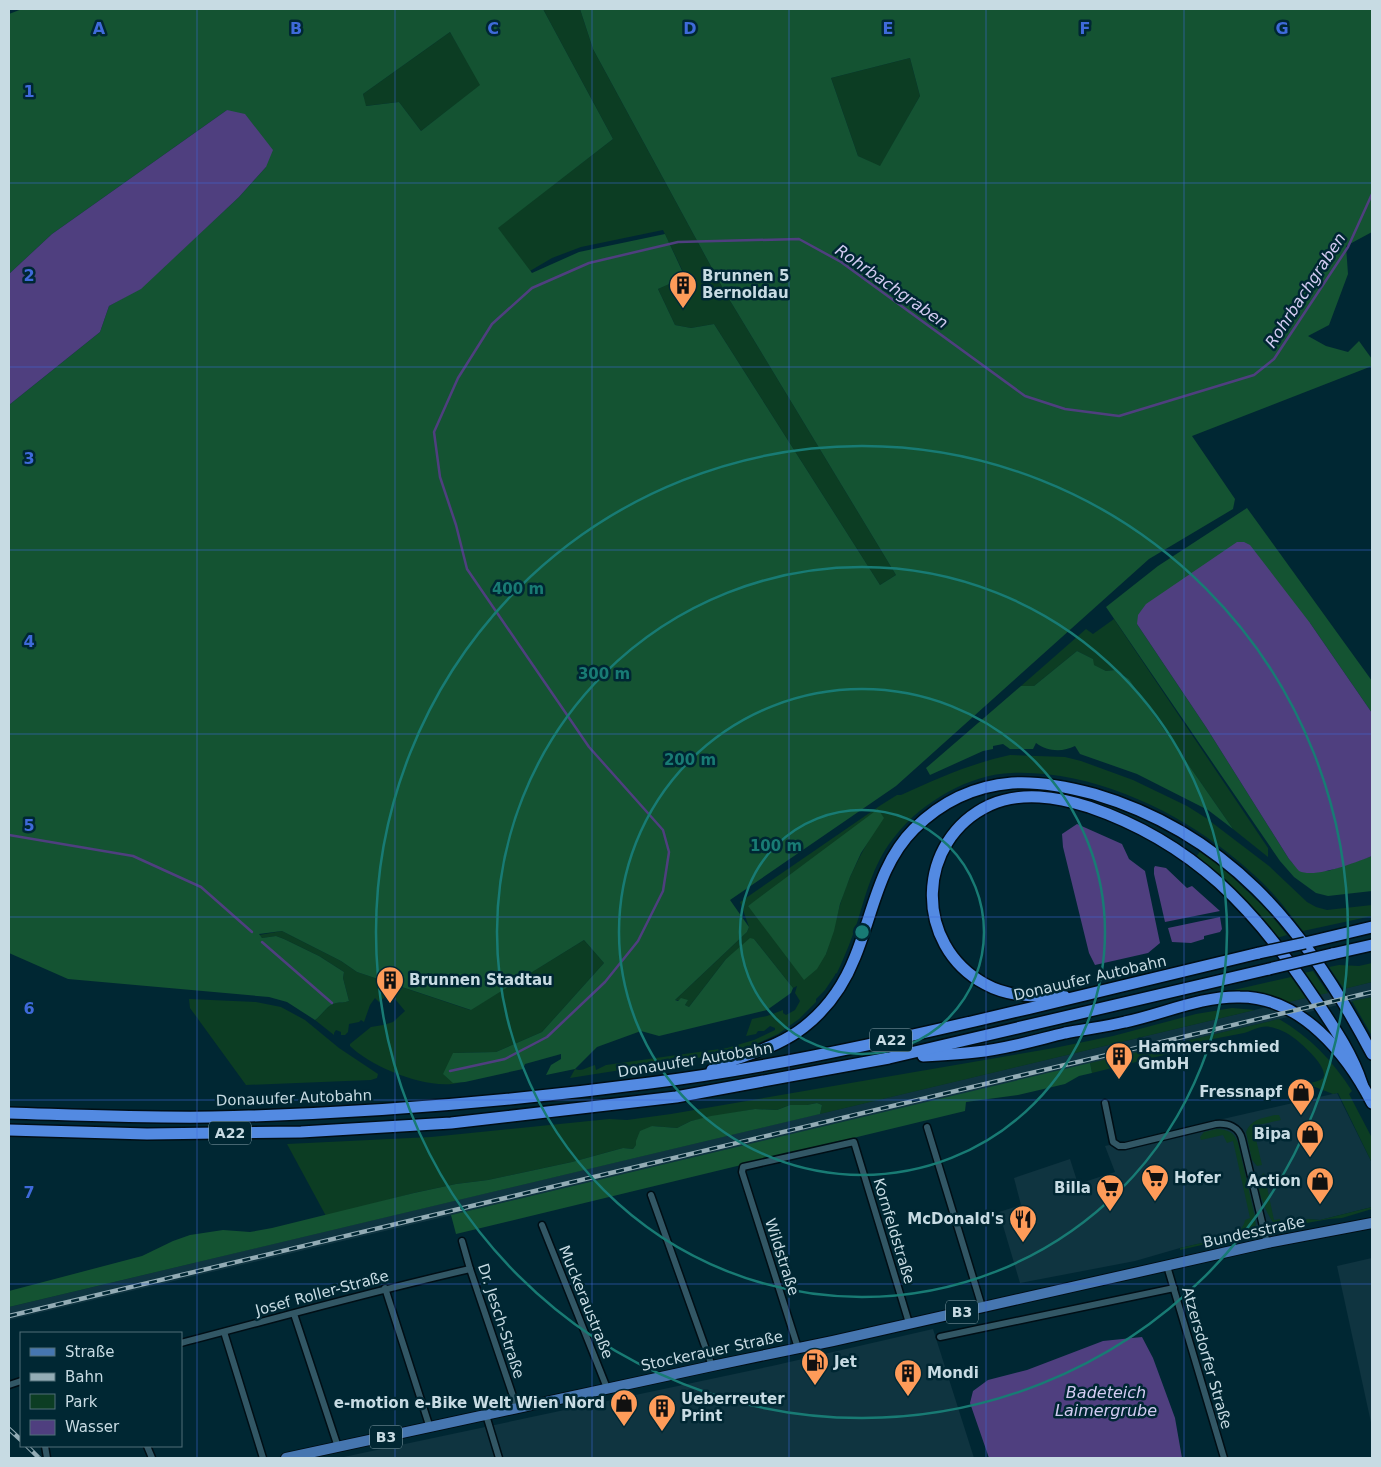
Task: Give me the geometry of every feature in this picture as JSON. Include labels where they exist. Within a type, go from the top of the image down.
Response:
[{"type":"highway","points":[[697,1076],[777,1044],[813,1019],[831,1000],[849,971],[882,877],[894,854],[905,839],[933,812],[957,798],[987,787],[1014,783],[1037,783],[1056,786],[1120,802],[1180,831],[1219,857],[1264,897],[1292,930],[1329,981],[1372,1054]]},
{"type":"highway","points":[[1083,996],[1026,996],[994,989],[976,979],[962,968],[944,943],[938,929],[932,900],[932,886],[937,864],[946,845],[957,829],[972,816],[989,806],[1016,797],[1034,796],[1083,805],[1140,828],[1193,861],[1241,903],[1288,961],[1326,1015],[1351,1056],[1362,1084]]},
{"type":"highway","name":"Donauufer Autobahn","points":[[9,1113],[210,1117],[301,1114],[463,1104],[641,1084],[762,1066],[855,1048],[1372,927]]},
{"type":"highway","name":"Donauufer Autobahn","points":[[9,1130],[147,1134],[301,1132],[451,1123],[676,1097],[889,1058],[1372,945]]},
{"type":"highway","points":[[889,1058],[995,1049],[1126,1022],[1197,1003],[1240,996],[1274,1003],[1291,1011],[1308,1023],[1339,1052],[1362,1084],[1372,1103]]},
{"type":"main road","name":"Bundesstraße","points":[[1143,1271],[1268,1243],[1372,1223]]},
{"type":"main road","name":"Stockerauer Straße","points":[[286,1458],[798,1348],[1143,1271]]},
{"type":"street","points":[[1105,1103],[1114,1142],[1119,1146],[1126,1146],[1216,1124],[1228,1124],[1238,1131],[1242,1139],[1268,1243]]},
{"type":"street","points":[[927,1127],[982,1307]]},
{"type":"street","name":"Wildstraße","points":[[798,1348],[742,1172],[743,1167],[854,1142],[856,1146]]},
{"type":"street","name":"Kornfeldstraße","points":[[856,1146],[909,1323]]},
{"type":"street","points":[[651,1195],[712,1366]]},
{"type":"street","name":"Muckeraustraße","points":[[542,1225],[606,1388]]},
{"type":"street","name":"Dr. Jesch-Straße","points":[[462,1241],[517,1408]]},
{"type":"street","name":"Atzersdorfer Straße","points":[[1167,1266],[1224,1458]]},
{"type":"street","name":"Josef Roller-Straße","points":[[182,1343],[385,1288],[470,1269]]},
{"type":"street","points":[[385,1288],[430,1428]]},
{"type":"street","points":[[940,1337],[1174,1288]]},
{"type":"street","points":[[294,1314],[338,1447]]},
{"type":"street","points":[[224,1332],[263,1458]]},
{"type":"street","points":[[486,1415],[499,1458]]},
{"type":"shaded area","points":[[1372,982],[1372,997],[9,1320],[9,1307]]},
{"type":"shaded area","points":[[1337,1093],[1372,1163],[1372,1207],[1320,1220],[1308,1219],[1180,1248],[1135,1261],[1020,1283],[999,1212],[1021,1205],[1014,1178],[1070,1159],[1078,1184],[1115,1172],[1105,1146]]},
{"type":"shaded area","points":[[1372,1258],[1372,1427],[1337,1266]]},
{"type":"shaded area","points":[[933,1329],[974,1458],[339,1458],[772,1366]]},
{"type":"green space","points":[[22,9],[543,9],[613,139],[498,228],[532,273],[579,252],[665,234],[685,277],[658,289],[675,325],[691,328],[714,324],[880,585],[896,575],[726,294],[593,49],[580,9],[1372,9],[1372,232],[1346,246],[1348,274],[1329,325],[1308,336],[1326,346],[1348,352],[1359,341],[1372,359],[1372,366],[1192,436],[1235,499],[1233,509],[1149,559],[896,786],[730,900],[749,927],[747,932],[675,1000],[678,1001],[681,998],[688,1000],[685,1005],[689,1007],[726,959],[750,938],[754,939],[793,988],[791,993],[767,1010],[659,1036],[641,1031],[597,1047],[575,1069],[546,1075],[551,1065],[561,1059],[561,1054],[525,1064],[523,1069],[453,1083],[443,1074],[453,1053],[496,1052],[542,1032],[604,963],[584,940],[471,1010],[357,972],[341,961],[282,931],[259,934],[262,938],[276,936],[284,939],[319,956],[344,972],[343,978],[349,1001],[333,1004],[315,1020],[287,1002],[269,997],[68,979],[9,953],[9,405],[100,332],[109,306],[141,288],[239,197],[266,167],[227,110],[52,234],[9,274],[9,14]],"holes":[[[450,32],[480,85],[421,131],[399,102],[366,106],[363,94]],[[910,58],[920,96],[880,166],[858,156],[831,78]]]},
{"type":"green space","points":[[543,9],[580,9],[593,49],[726,294],[896,575],[880,585],[714,324],[691,328],[675,325],[658,289],[685,276],[663,230],[581,247],[552,258],[530,271],[497,228],[613,139]]},
{"type":"green space","points":[[450,32],[481,85],[421,131],[399,102],[365,106],[363,94]]},
{"type":"green space","points":[[910,58],[920,96],[880,167],[858,156],[831,78]]},
{"type":"green space","points":[[1247,508],[1372,681],[1372,713],[1310,623],[1137,624],[1206,727],[1289,859],[1300,871],[1328,871],[1372,856],[1372,891],[1328,896],[1316,893],[1294,877],[1280,861],[1106,607],[1158,566]]},
{"type":"green space","points":[[1114,619],[1268,848],[1268,857],[1233,829],[1129,679],[1116,670],[1106,671],[1093,665],[1093,659],[1077,651],[1034,686],[1021,686],[1086,629],[1093,634]]},
{"type":"green space","points":[[1077,651],[1093,659],[1094,665],[1106,671],[1115,670],[1129,679],[1233,829],[1208,810],[1137,774],[1080,754],[1075,746],[1056,750],[1045,748],[1036,743],[1033,749],[1010,749],[1003,744],[993,746],[993,749],[983,751],[930,775],[926,768],[1021,686],[1034,686]]},
{"type":"green space","points":[[1010,755],[1065,757],[1133,780],[1187,806],[1206,818],[1269,866],[1307,902],[1327,910],[1372,905],[1372,916],[1303,931],[1275,896],[1234,857],[1173,816],[1148,804],[1122,793],[1067,777],[1012,773],[980,778],[964,784],[933,801],[896,835],[882,855],[872,876],[846,954],[837,973],[816,999],[816,1002],[799,1019],[778,1034],[756,1044],[725,1053],[570,1078],[575,1069],[582,1070],[595,1065],[596,1070],[606,1065],[727,1048],[754,1040],[775,1030],[775,1028],[770,1026],[764,1031],[758,1031],[756,1034],[746,1036],[752,1019],[783,1010],[783,1013],[786,1015],[795,1010],[800,1001],[795,993],[797,986],[793,988],[754,939],[726,959],[689,1007],[685,1005],[687,1001],[675,1000],[747,932],[749,927],[740,902],[897,795],[982,762]],"holes":[[[872,835],[846,887],[826,954],[748,906]]]},
{"type":"green space","points":[[878,809],[884,818],[861,853],[850,877],[840,904],[834,931],[826,954],[817,969],[804,980],[748,906]]},
{"type":"green space","points":[[1201,850],[1228,870],[1227,872],[1267,910],[1287,935],[1277,938],[1239,895],[1196,857]]},
{"type":"green space","points":[[282,931],[341,961],[357,972],[470,1010],[584,940],[604,963],[542,1032],[496,1052],[453,1053],[453,1082],[461,1082],[434,1084],[402,1076],[386,1069],[372,1062],[350,1046],[371,1027],[393,1022],[405,1011],[390,993],[379,1002],[375,998],[370,1005],[364,1022],[361,1020],[349,1024],[348,1032],[345,1035],[341,1035],[341,1032],[336,1030],[334,1035],[315,1020],[333,1004],[349,1001],[343,978],[344,972],[319,956],[284,939],[276,936],[262,938],[259,935]]},
{"type":"green space","points":[[1372,963],[1372,982],[1344,989],[1329,967],[1339,965],[1359,966]]},
{"type":"green space","points":[[1313,971],[1328,993],[1319,995],[1304,973]]},
{"type":"green space","points":[[1291,977],[1306,998],[1285,1003],[1225,992]]},
{"type":"green space","points":[[1372,997],[1372,1036],[1352,1001]]},
{"type":"green space","points":[[189,999],[256,1002],[281,1007],[305,1020],[339,1048],[378,1074],[377,1078],[371,1080],[246,1085],[190,1008]]},
{"type":"green space","points":[[1232,1008],[1255,1010],[820,1114],[822,1105],[817,1103],[790,1105],[777,1110],[755,1109],[691,1121],[677,1128],[652,1126],[633,1149],[623,1148],[572,1162],[414,1193],[326,1216],[287,1144],[431,1137],[609,1119],[627,1120],[671,1114],[1054,1048],[1113,1036],[1196,1014]]},
{"type":"green space","points":[[1279,1019],[1320,1050],[1352,1091],[1349,1094],[1372,1138],[1372,1163],[1338,1093],[1333,1094],[1315,1087],[1293,1088],[1292,1085],[1322,1079],[1324,1075],[1323,1070],[1303,1045],[1289,1034],[1276,1028],[1257,1028],[1244,1033],[1187,1044],[1188,1049],[1092,1073],[1090,1063]]},
{"type":"green space","points":[[1090,1063],[1092,1073],[1079,1076],[1065,1084],[1018,1095],[966,1102],[965,1111],[456,1234],[451,1215]]},
{"type":"green space","points":[[817,1103],[822,1105],[820,1114],[9,1307],[9,1291],[142,1256],[190,1235],[223,1230],[250,1232],[272,1228],[414,1193],[572,1162],[623,1148],[633,1149],[640,1131],[652,1126],[677,1128],[691,1121],[711,1116],[755,1109],[777,1110],[790,1105]]},
{"type":"green space","points":[[1279,1115],[1281,1120],[1253,1126],[1262,1165],[1257,1166],[1252,1160],[1246,1132],[1254,1122]]},
{"type":"green space","points":[[1217,1129],[1230,1132],[1235,1136],[1238,1143],[1256,1229],[1254,1233],[1180,1250],[1180,1248],[1210,1241],[1209,1235],[1226,1236],[1236,1232],[1245,1220],[1250,1218],[1233,1141],[1227,1143],[1223,1135],[1201,1140],[1200,1137],[1204,1132]]},
{"type":"green space","points":[[1264,1173],[1274,1220],[1280,1219],[1281,1226],[1308,1219],[1320,1220],[1372,1207],[1372,1209],[1342,1218],[1279,1228],[1267,1213],[1259,1190],[1258,1178]]},
{"type":"water","points":[[227,110],[245,114],[273,150],[266,167],[239,197],[141,289],[109,306],[100,332],[9,405],[9,274],[52,234]]},
{"type":"water","points":[[1237,542],[1244,542],[1250,545],[1310,623],[1372,713],[1372,856],[1325,871],[1306,873],[1299,871],[1289,859],[1206,727],[1137,624],[1138,615],[1146,604]]},
{"type":"water","points":[[1077,824],[1122,844],[1129,859],[1145,871],[1160,943],[1148,953],[1095,965],[1089,953],[1063,847],[1062,834]]},
{"type":"water","points":[[1155,866],[1166,868],[1187,888],[1192,886],[1220,911],[1165,922],[1154,874]]},
{"type":"water","points":[[1220,917],[1222,929],[1220,932],[1204,936],[1204,939],[1191,943],[1172,942],[1168,928]]},
{"type":"water","name":"Badeteich Laimergrube","points":[[1142,1337],[1153,1358],[1175,1418],[1182,1458],[989,1458],[970,1403],[973,1391],[988,1380],[1027,1370],[1103,1341]]},
{"type":"waterway","name":"Rohrbachgraben","points":[[450,1071],[505,1059],[547,1037],[605,982],[638,941],[663,891],[669,852],[663,830],[589,747],[467,569],[456,525],[440,477],[434,432],[458,378],[492,324],[532,288],[589,263],[678,242],[799,239],[841,262],[1025,396],[1065,409],[1119,416],[1254,375],[1274,359],[1348,247],[1372,194]]},
{"type":"waterway","name":"Rohrbachgraben","points":[[9,835],[133,856],[201,887],[252,932]]},
{"type":"waterway","name":"Rohrbachgraben","points":[[262,942],[332,1003]]},
{"type":"railway","points":[[9,1316],[1372,992]]},
{"type":"railway","points":[[9,1429],[20,1439]]},
{"type":"railway","points":[[28,1447],[39,1458]]},
{"type":"place","name":"Brunnen 5 Bernoldau","points":[[683,309]]},
{"type":"place","name":"Brunnen Stadtau","points":[[390,1004]]},
{"type":"place","name":"Hammerschmied GmbH","points":[[1119,1080]]},
{"type":"place","name":"Fressnapf","points":[[1301,1116]]},
{"type":"place","name":"Bipa","points":[[1310,1158]]},
{"type":"place","name":"Hofer","points":[[1155,1202]]},
{"type":"place","name":"Action","points":[[1320,1205]]},
{"type":"place","name":"Billa","points":[[1110,1212]]},
{"type":"place","name":"McDonald's","points":[[1023,1243]]},
{"type":"place","name":"Jet","points":[[815,1386]]},
{"type":"place","name":"Mondi","points":[[908,1397]]},
{"type":"place","name":"e-motion e-Bike Welt Wien Nord","points":[[624,1427]]},
{"type":"place","name":"Ueberreuter Print","points":[[662,1432]]}]
